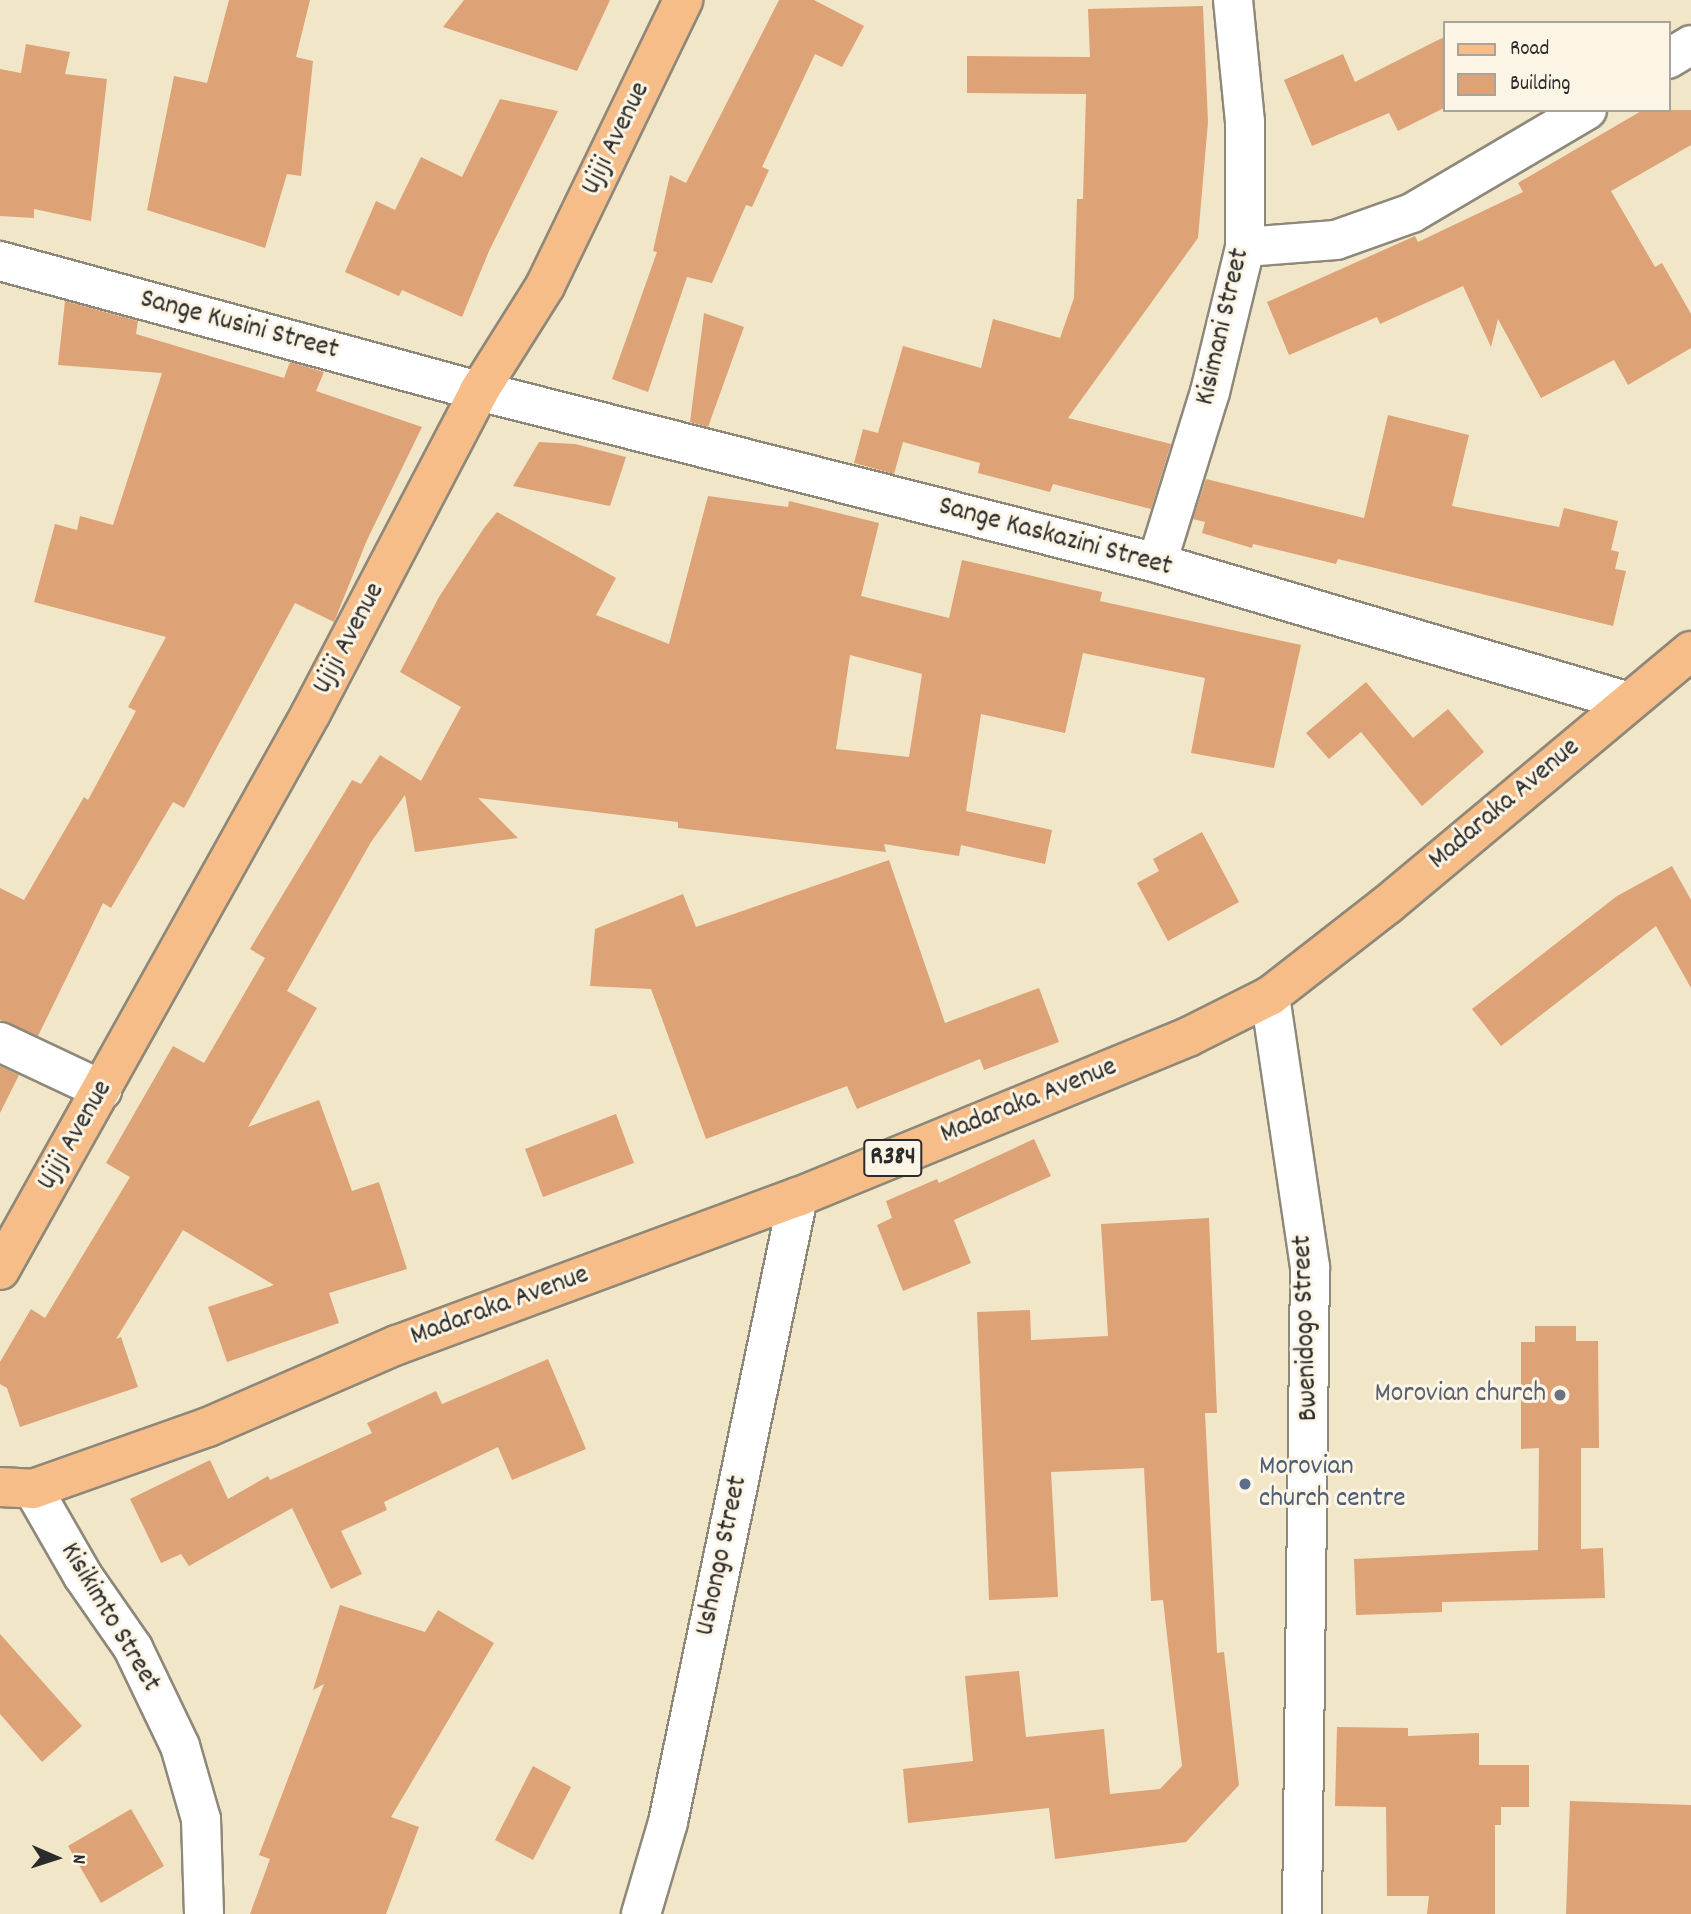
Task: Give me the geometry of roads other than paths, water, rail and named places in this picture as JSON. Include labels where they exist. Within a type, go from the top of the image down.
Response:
[{"type":"main road","name":"Ujiji Avenue","points":[[0,1270],[311,713],[479,391],[545,286],[683,0]]},
{"type":"main road","name":"Madaraka Avenue","points":[[17,1488],[208,1427],[397,1345],[798,1197],[1188,1037],[1270,996],[1387,905],[1626,701],[1691,651]]},
{"type":"street","name":"Kisimani Street","points":[[1157,563],[1210,393],[1245,247],[1245,122],[1233,0]]},
{"type":"street","points":[[1670,58],[1691,45]]},
{"type":"street","points":[[1245,247],[1336,240],[1412,213],[1584,112]]},
{"type":"street","name":"Sange Kusini Street","points":[[0,261],[479,391]]},
{"type":"street","name":"Sange Kaskazini Street","points":[[479,391],[1157,563],[1626,701]]},
{"type":"street","name":"Bwenidogo Street","points":[[1270,996],[1310,1267],[1302,1914]]},
{"type":"street","points":[[0,1042],[102,1090]]},
{"type":"street","name":"Ushongo Street","points":[[641,1914],[667,1822],[798,1197]]},
{"type":"street","name":"Kisikimto Street","points":[[17,1488],[133,1648],[180,1746],[201,1819],[204,1914]]},
{"type":"place","name":"Morovian church","points":[[1560,1395]]},
{"type":"place","name":"Morovian church centre","points":[[1245,1484]]}]
